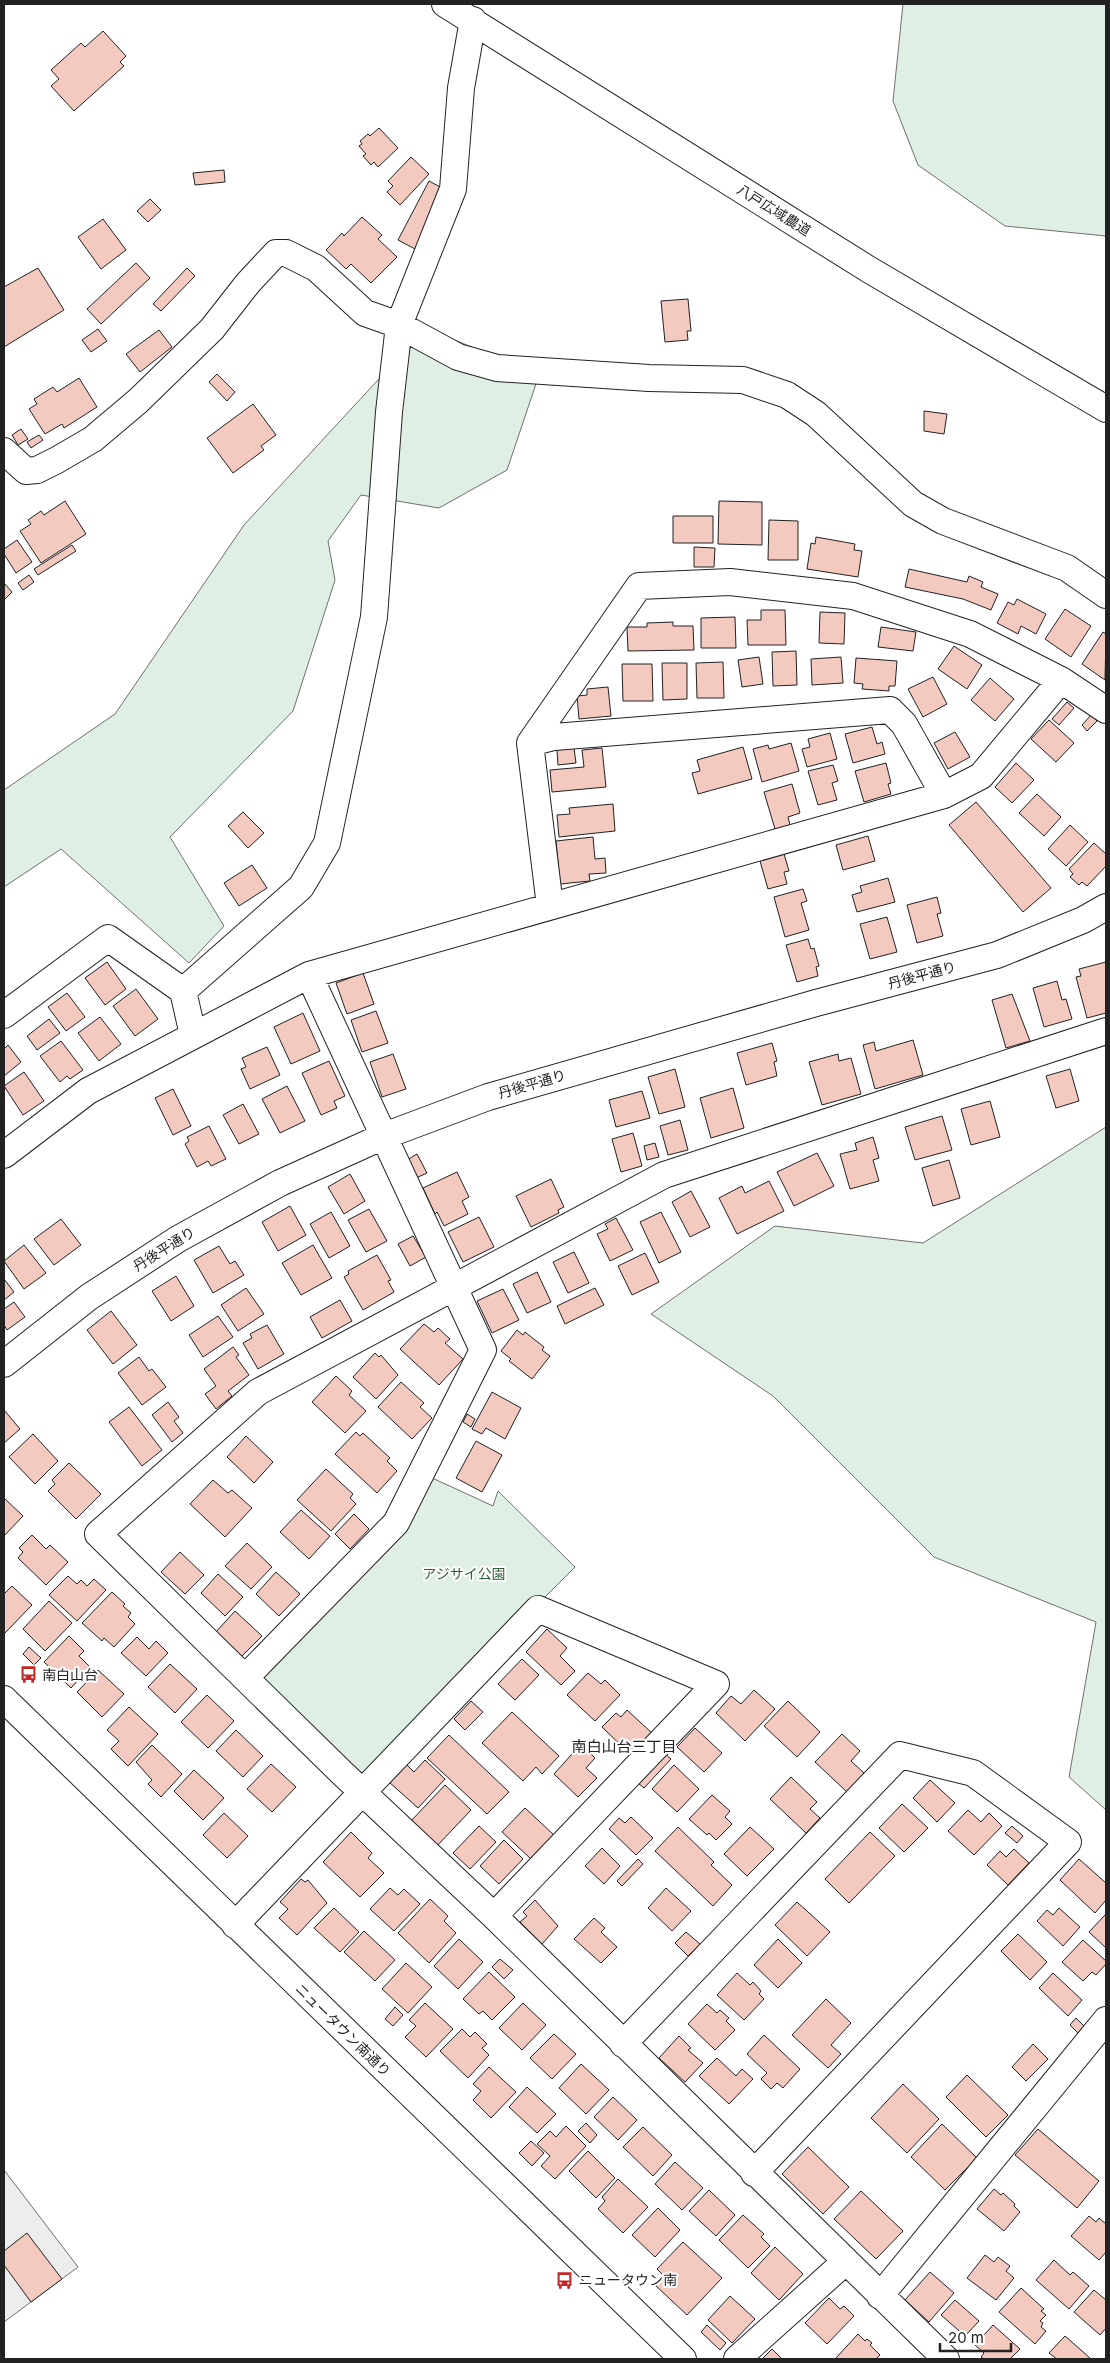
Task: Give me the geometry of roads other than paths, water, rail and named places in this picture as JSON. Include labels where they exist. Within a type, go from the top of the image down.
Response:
[{"type":"street","name":"八戸広域農道","points":[[445,4],[868,269],[1106,409]]},
{"type":"street","points":[[183,991],[301,887],[327,843],[374,617],[390,412],[399,325],[453,189],[461,88],[473,20]]},
{"type":"street","points":[[4,451],[26,471],[37,470],[93,439],[138,401],[212,328],[248,283],[276,253],[286,253],[316,268],[365,312],[399,325],[458,357],[497,368],[649,378],[743,380],[787,395],[816,414],[913,504],[943,521],[1067,568],[1106,595]]},
{"type":"street","points":[[550,906],[530,743],[639,586],[730,582],[853,596],[970,634],[1061,680],[1106,710]]},
{"type":"street","points":[[4,1155],[88,1091],[193,1034],[309,975],[944,795],[981,776],[1061,680]]},
{"type":"street","points":[[530,743],[554,738],[890,710],[904,724],[944,795]]},
{"type":"street","name":"丹後平通り","points":[[4,1364],[89,1296],[178,1239],[280,1183],[384,1136],[488,1097],[816,1003],[997,954],[1083,920],[1106,907]]},
{"type":"street","points":[[4,1015],[108,938],[183,991],[193,1034]]},
{"type":"street","points":[[246,1677],[396,1524],[483,1350],[309,975]]},
{"type":"street","points":[[946,2359],[754,2173],[494,1916],[362,1793],[246,1677],[98,1534],[258,1392],[664,1175],[1106,1031]]},
{"type":"street","points":[[234,1925],[538,1610],[716,1684],[494,1916]]},
{"type":"street","name":"ニュータウン南通り","points":[[4,1699],[234,1925],[683,2359]]},
{"type":"street","points":[[623,2044],[900,1755],[973,1773],[1068,1842],[754,2173]]},
{"type":"street","points":[[880,2296],[1106,2020]]},
{"type":"street","points":[[737,2359],[845,2262]]},
{"type":"place","name":"南白山台","points":[[28,1675]]},
{"type":"place","name":"ニュータウン南","points":[[565,2280]]},
{"type":"district","name":"南白山台三丁目","points":[[624,1747]]},
{"type":"park label","name":"アジサイ公園","points":[[464,1574]]}]
